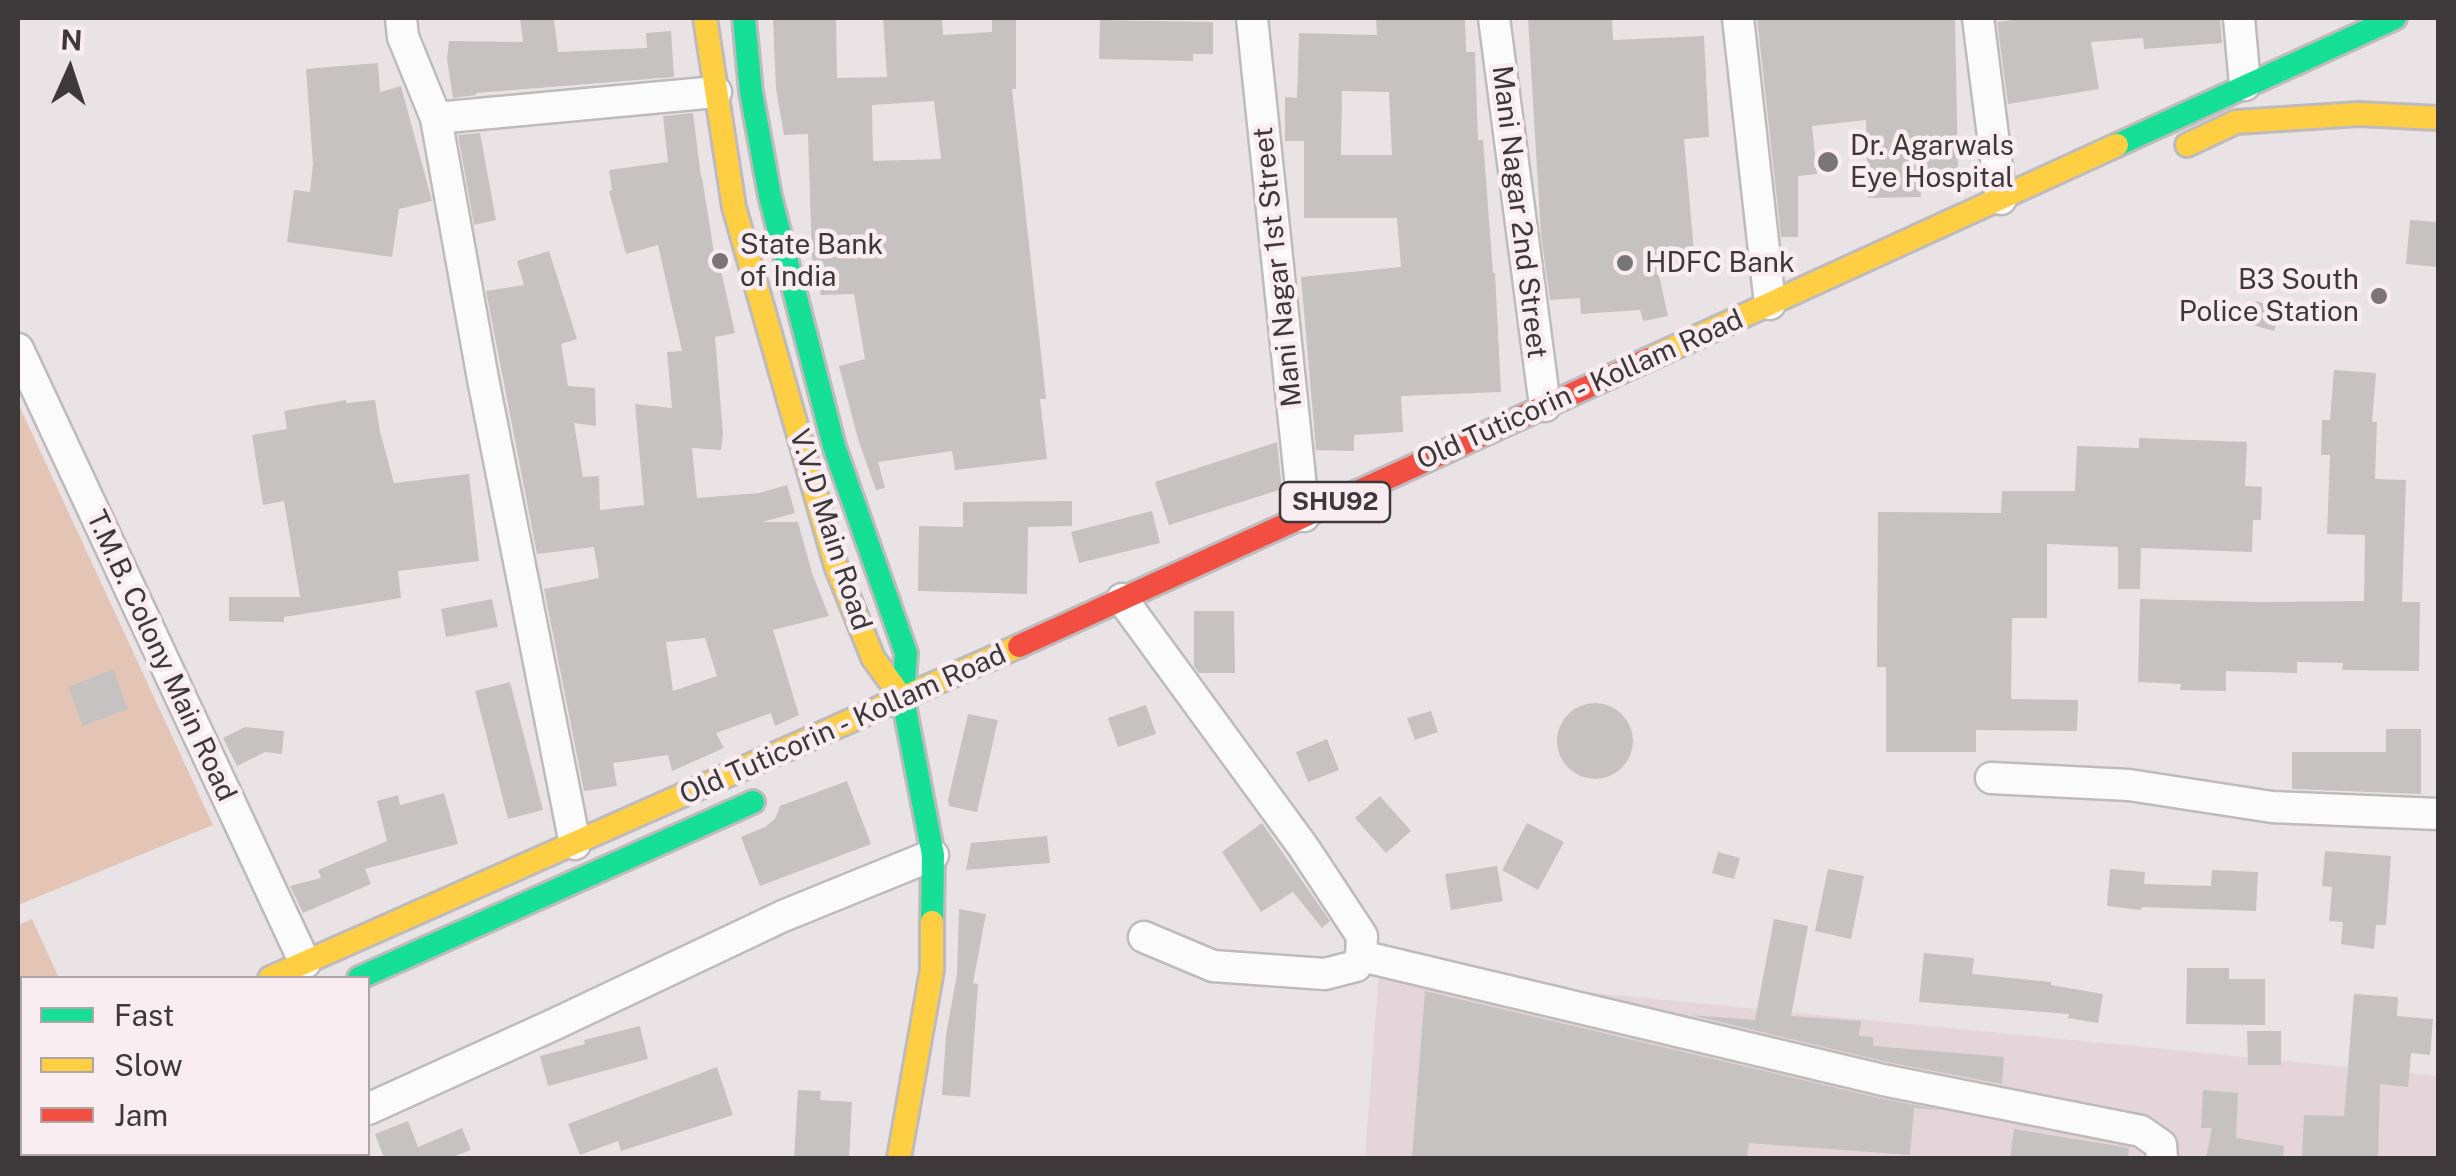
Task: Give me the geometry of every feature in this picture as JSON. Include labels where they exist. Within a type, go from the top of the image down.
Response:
[{"type":"main road","name":"V.V.D Main Road","points":[[705,18],[734,206],[836,566],[873,658],[903,699]]},
{"type":"main road","name":"V.V.D Main Road","points":[[744,18],[751,92],[770,196],[834,446],[906,653],[903,699]]},
{"type":"main road","name":"Old Tuticorin - Kollam Road","points":[[275,976],[903,699],[2396,18]]},
{"type":"main road","points":[[716,92],[751,92]]},
{"type":"main road","points":[[2164,155],[2236,122],[2359,114],[2438,118]]},
{"type":"main road","points":[[899,1158],[932,970],[933,855],[903,699]]},
{"type":"main road","points":[[363,976],[767,795]]},
{"type":"street","points":[[400,18],[403,37],[436,118],[486,397],[575,844]]},
{"type":"street","name":"Mani Nagar 1st Street","points":[[1252,18],[1304,516]]},
{"type":"street","name":"Mani Nagar 2nd Street","points":[[1494,18],[1544,406]]},
{"type":"street","points":[[1738,18],[1770,304]]},
{"type":"street","points":[[1978,18],[2000,199]]},
{"type":"street","points":[[2238,18],[2245,85]]},
{"type":"street","points":[[436,118],[716,92]]},
{"type":"street","name":"T.M.B. Colony Main Road","points":[[18,349],[304,963]]},
{"type":"street","points":[[1122,599],[1328,882],[1362,936],[1356,966],[1325,974],[1213,966],[1144,937]]},
{"type":"street","points":[[1991,778],[2129,785],[2272,808],[2438,814]]},
{"type":"street","points":[[370,1108],[783,916],[933,855]]},
{"type":"street","points":[[1361,956],[1883,1080],[2142,1132],[2161,1145],[2162,1158]]},
{"type":"shaded area","points":[[18,403],[213,825],[18,905]]},
{"type":"shaded area","points":[[32,919],[58,976],[20,976],[18,1050],[18,925]]},
{"type":"shaded area","points":[[1379,972],[2438,1076],[2438,1158],[1365,1158]]},
{"type":"building","points":[[520,18],[554,18],[558,52],[647,48],[646,33],[671,31],[674,77],[453,98],[447,59],[449,41],[523,42]]},
{"type":"building","points":[[773,18],[836,18],[837,78],[887,77],[883,18],[942,18],[943,35],[992,32],[992,18],[1016,18],[1016,89],[1012,89],[1046,399],[1040,399],[1047,459],[955,470],[952,451],[878,462],[885,488],[876,490],[839,366],[865,359],[854,294],[821,295],[812,258],[808,134],[784,135],[776,89]],"holes":[[[934,101],[941,159],[873,161],[872,105]]]},
{"type":"building","points":[[1376,18],[1465,18],[1466,52],[1475,52],[1478,140],[1483,140],[1501,392],[1401,396],[1403,432],[1354,435],[1354,451],[1316,450],[1301,277],[1401,267],[1397,218],[1304,218],[1304,141],[1285,141],[1285,97],[1297,98],[1299,33],[1377,35]],"holes":[[[1342,91],[1389,92],[1392,155],[1341,155]]]},
{"type":"building","points":[[1528,18],[1612,18],[1613,40],[1704,36],[1709,137],[1684,139],[1695,263],[1657,266],[1668,316],[1643,321],[1640,310],[1581,314],[1580,298],[1550,300],[1541,235]]},
{"type":"building","points":[[1757,18],[1955,18],[1958,171],[1920,172],[1921,197],[1868,198],[1866,120],[1812,126],[1817,174],[1798,176],[1798,237],[1781,237]]},
{"type":"building","points":[[2028,18],[2220,18],[2222,43],[2144,49],[2143,38],[2091,42],[2099,89],[2008,104],[1997,22]]},
{"type":"building","points":[[1100,20],[1213,22],[1213,54],[1193,54],[1193,61],[1099,59]]},
{"type":"building","points":[[378,63],[380,92],[401,86],[432,201],[399,209],[392,257],[287,242],[294,190],[310,192],[313,163],[306,69]]},
{"type":"building","points":[[693,113],[714,253],[735,333],[715,337],[723,434],[721,450],[692,448],[697,498],[759,493],[787,485],[795,513],[762,522],[798,522],[829,616],[773,630],[799,715],[775,726],[771,713],[716,733],[724,748],[672,771],[668,755],[613,763],[617,786],[584,791],[544,589],[599,578],[594,547],[537,554],[486,291],[524,285],[517,261],[549,251],[577,339],[561,344],[568,386],[595,388],[596,426],[574,423],[583,477],[599,476],[600,510],[644,505],[635,404],[672,408],[667,352],[682,351],[658,245],[626,254],[609,191],[609,170],[668,162],[663,116]],"holes":[[[705,638],[717,676],[673,691],[666,642]]]},
{"type":"building","points":[[480,133],[496,220],[474,225],[458,135]]},
{"type":"building","points":[[2410,220],[2438,222],[2438,267],[2406,264]]},
{"type":"building","points":[[2256,301],[2281,309],[2274,331],[2249,324]]},
{"type":"building","points":[[2334,370],[2376,373],[2372,422],[2377,422],[2375,479],[2406,480],[2402,602],[2420,602],[2419,671],[2342,670],[2343,663],[2297,662],[2297,673],[2226,671],[2226,691],[2180,690],[2181,684],[2138,682],[2140,599],[2364,601],[2365,535],[2327,534],[2330,455],[2321,455],[2322,420],[2330,420]]},
{"type":"building","points":[[346,400],[375,400],[394,483],[469,474],[479,561],[398,571],[401,598],[284,617],[284,622],[229,621],[229,597],[300,597],[284,501],[263,505],[252,435],[287,429],[284,411]]},
{"type":"building","points":[[2139,438],[2247,442],[2245,486],[2262,487],[2261,520],[2253,520],[2252,552],[2141,548],[2140,589],[2118,589],[2118,547],[2047,544],[2047,618],[2012,618],[2011,699],[2078,700],[2077,731],[1976,730],[1976,752],[1886,752],[1886,667],[1877,667],[1878,512],[2001,513],[2002,491],[2075,491],[2077,446],[2139,448]]},
{"type":"building","points":[[1277,442],[1282,489],[1169,525],[1155,482]]},
{"type":"building","points":[[1072,501],[1072,526],[1028,527],[1027,594],[918,591],[919,526],[963,527],[963,502]]},
{"type":"building","points":[[1152,511],[1160,543],[1079,563],[1071,532]]},
{"type":"building","points":[[492,599],[498,627],[446,637],[441,609]]},
{"type":"building","points":[[1194,611],[1234,611],[1235,673],[1199,673],[1194,666]]},
{"type":"building","points":[[113,669],[128,709],[83,726],[68,687]]},
{"type":"building","points":[[510,682],[543,810],[508,819],[475,691]]},
{"type":"building","points":[[1595,703],[1622,714],[1633,741],[1622,768],[1595,779],[1568,768],[1557,741],[1568,714]]},
{"type":"building","points":[[1146,705],[1156,734],[1118,747],[1108,718]]},
{"type":"building","points":[[1431,711],[1438,732],[1415,740],[1407,718]]},
{"type":"building","points":[[968,714],[998,720],[977,812],[949,806],[948,800]]},
{"type":"building","points":[[245,727],[284,731],[282,754],[265,752],[237,766],[223,738]]},
{"type":"building","points":[[2386,729],[2421,729],[2421,794],[2292,789],[2292,752],[2386,752]]},
{"type":"building","points":[[1327,739],[1339,770],[1308,782],[1296,752]]},
{"type":"building","points":[[847,781],[871,844],[760,886],[741,837],[765,827],[775,819],[780,806]]},
{"type":"building","points":[[444,793],[458,844],[365,869],[371,884],[303,913],[290,886],[321,878],[318,870],[387,841],[377,801],[398,795],[400,805]]},
{"type":"building","points":[[1380,796],[1411,831],[1386,853],[1355,818]]},
{"type":"building","points":[[1262,823],[1330,921],[1322,928],[1293,892],[1261,912],[1222,852]]},
{"type":"building","points":[[1527,823],[1564,842],[1538,890],[1502,870]]},
{"type":"building","points":[[1047,836],[1050,863],[966,870],[971,843]]},
{"type":"building","points":[[2325,851],[2391,856],[2386,925],[2376,925],[2374,949],[2341,944],[2343,922],[2329,921],[2332,887],[2322,886]]},
{"type":"building","points":[[1718,852],[1740,858],[1734,879],[1712,873]]},
{"type":"building","points":[[1497,866],[1503,901],[1451,910],[1445,874]]},
{"type":"building","points":[[1828,869],[1864,876],[1851,939],[1815,931]]},
{"type":"building","points":[[2110,869],[2145,872],[2144,884],[2211,886],[2212,870],[2258,872],[2256,911],[2107,906]]},
{"type":"building","points":[[959,909],[986,914],[973,983],[978,984],[970,1097],[942,1095],[946,1035],[957,974]]},
{"type":"building","points":[[1774,919],[1808,926],[1791,1016],[1861,1021],[1859,1036],[1873,1037],[1873,1046],[2004,1057],[2002,1084],[1887,1062],[1691,1015],[1755,1020]]},
{"type":"building","points":[[1924,953],[1974,958],[1972,974],[2051,982],[2103,994],[2098,1023],[2068,1018],[2069,1014],[1919,1002]]},
{"type":"building","points":[[2187,968],[2229,968],[2229,979],[2265,979],[2265,1025],[2186,1024]]},
{"type":"building","points":[[1425,991],[1940,1110],[1914,1108],[1910,1155],[1749,1143],[1747,1158],[1412,1158]]},
{"type":"building","points":[[2354,994],[2398,997],[2397,1016],[2433,1019],[2430,1055],[2411,1053],[2408,1087],[2380,1084],[2378,1158],[2302,1158],[2304,1115],[2344,1116]]},
{"type":"building","points":[[640,1026],[648,1059],[548,1086],[540,1056]]},
{"type":"building","points":[[2247,1031],[2281,1031],[2281,1065],[2248,1065]]},
{"type":"building","points":[[717,1067],[733,1115],[621,1151],[618,1141],[580,1155],[568,1124]]},
{"type":"building","points":[[798,1090],[821,1091],[820,1100],[852,1102],[849,1158],[794,1158]]},
{"type":"building","points":[[2203,1090],[2238,1093],[2236,1138],[2284,1146],[2283,1158],[2206,1158],[2212,1128],[2201,1128]]},
{"type":"building","points":[[408,1121],[418,1147],[462,1128],[471,1150],[450,1158],[384,1158],[375,1134]]},
{"type":"building","points":[[2014,1129],[2129,1148],[2128,1158],[2010,1158]]},
{"type":"traffic: fast","points":[[744,18],[751,92],[770,196],[834,446],[906,653],[903,699],[933,855],[932,922]]},
{"type":"traffic: fast","points":[[2117,145],[2395,18]]},
{"type":"traffic: fast","points":[[363,976],[753,802]]},
{"type":"traffic: slow","points":[[705,18],[734,207],[836,566],[873,658],[903,699]]},
{"type":"traffic: slow","points":[[2187,145],[2236,122],[2359,114],[2438,118]]},
{"type":"traffic: slow","points":[[1649,359],[2117,145]]},
{"type":"traffic: slow","points":[[275,976],[1019,646]]},
{"type":"traffic: slow","points":[[899,1158],[932,970],[932,922]]},
{"type":"traffic: jam","points":[[1019,646],[1649,359]]},
{"type":"place","name":"Dr. Agarwals Eye Hospital","points":[[1828,162]]},
{"type":"place","name":"State Bank of India","points":[[720,261]]},
{"type":"place","name":"HDFC Bank","points":[[1625,263]]},
{"type":"place","name":"B3 South Police Station","points":[[2379,296]]}]
